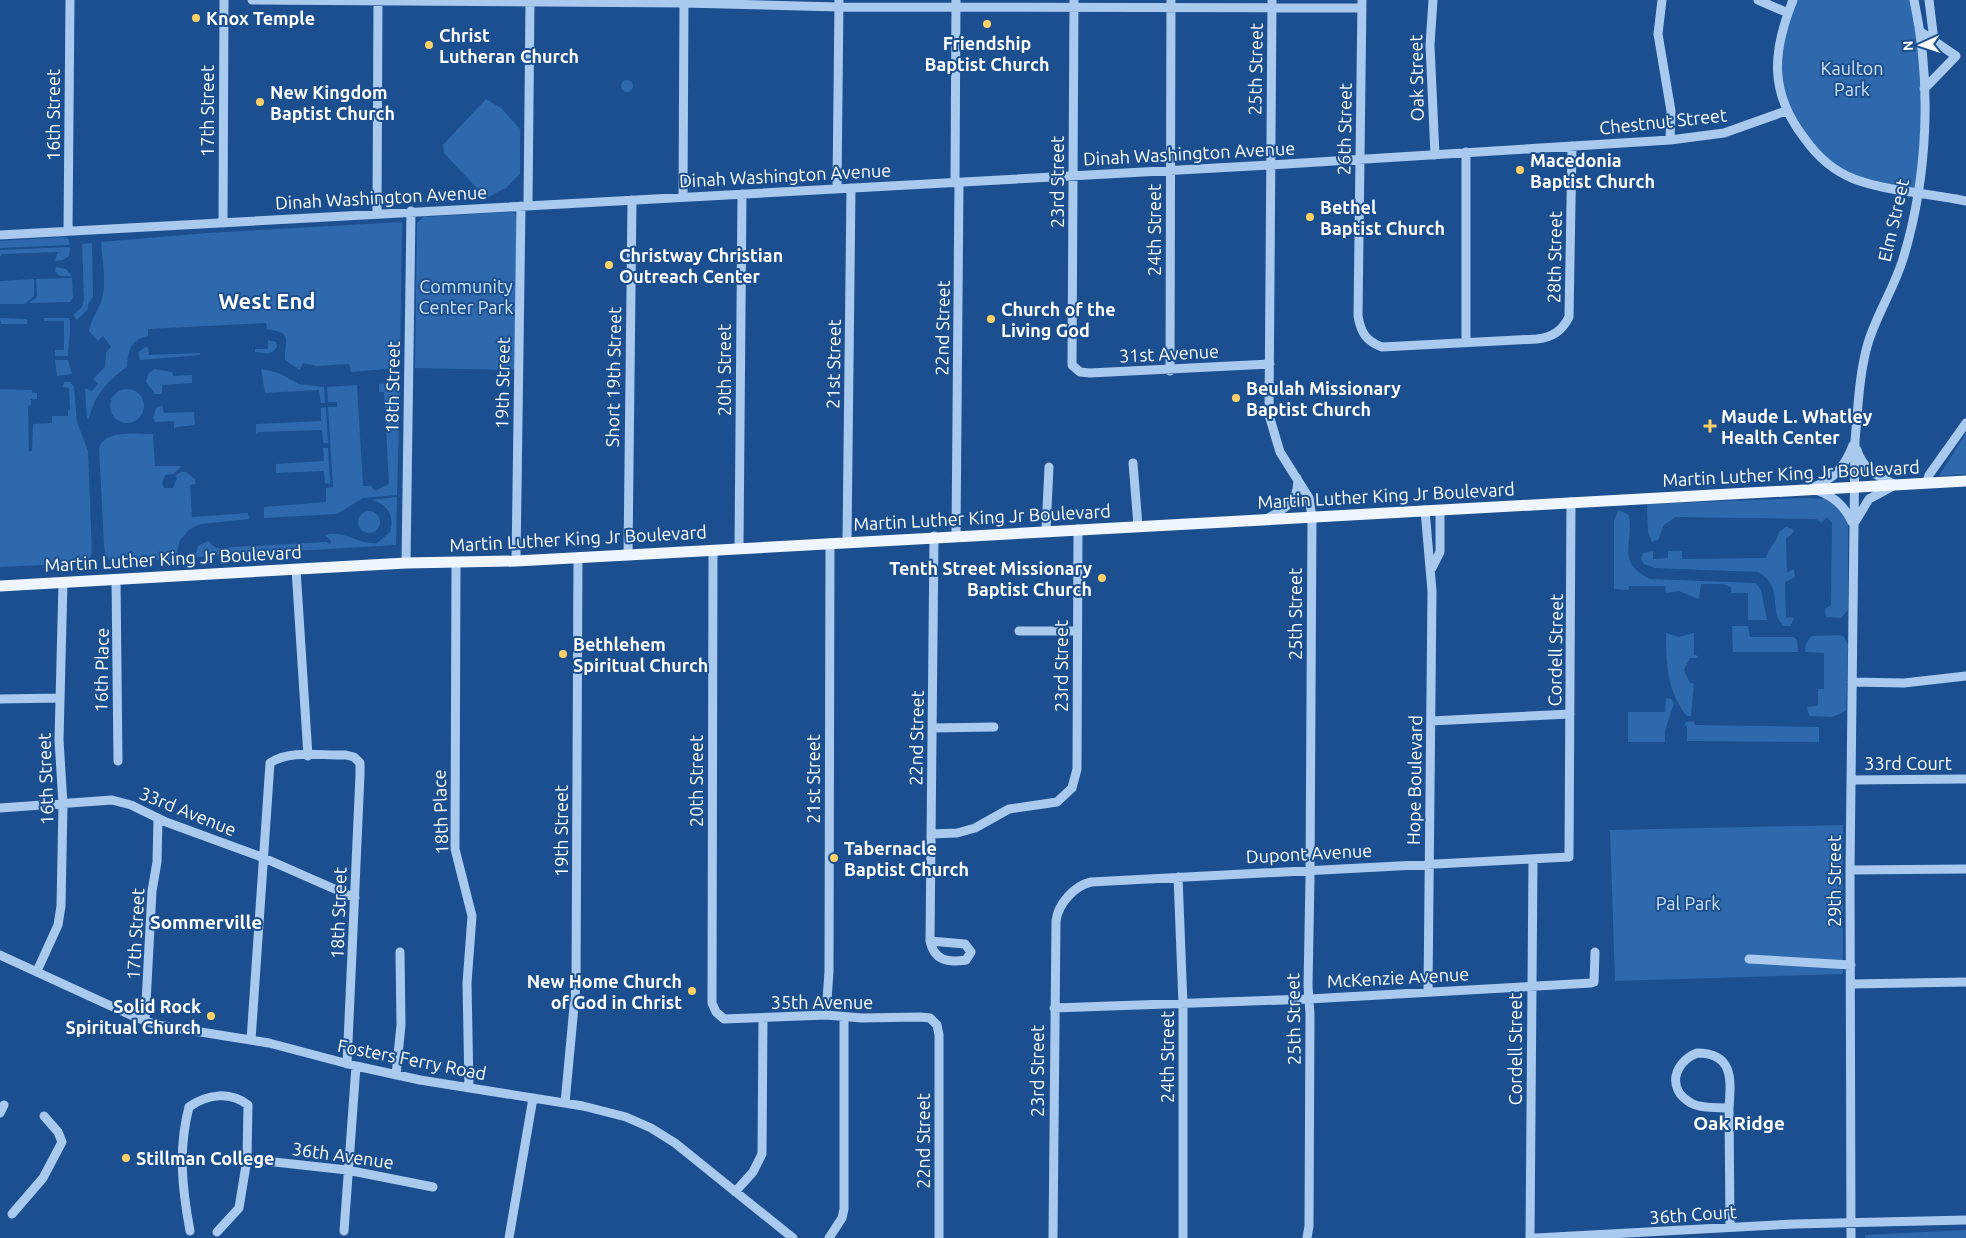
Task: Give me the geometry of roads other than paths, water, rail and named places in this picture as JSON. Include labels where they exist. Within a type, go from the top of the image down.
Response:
[{"type":"main road","name":"Martin Luther King Jr Boulevard","points":[[0,586],[406,563],[578,558],[934,536],[1312,517],[1966,480]]},
{"type":"street","name":"16th Street","points":[[68,231],[70,0]]},
{"type":"street","name":"17th Street","points":[[223,223],[224,0]]},
{"type":"street","points":[[252,0],[1362,4]]},
{"type":"street","points":[[377,213],[378,0]]},
{"type":"street","name":"Oak Street","points":[[1433,0],[1430,45],[1435,155]]},
{"type":"street","points":[[1662,0],[1658,34],[1671,111],[1670,140]]},
{"type":"street","points":[[1758,0],[1788,13]]},
{"type":"street","points":[[1793,0],[1779,46],[1777,65],[1779,84],[1786,111],[1814,150],[1844,174],[1880,186],[1966,201]]},
{"type":"street","name":"Elm Street","points":[[1855,487],[1855,440],[1861,370],[1868,341],[1902,260],[1918,192],[1924,89],[1921,32],[1914,0]]},
{"type":"street","points":[[1929,0],[1934,41]]},
{"type":"street","name":"19th Street","points":[[516,561],[530,1]]},
{"type":"street","points":[[683,197],[684,2]]},
{"type":"street","points":[[837,188],[839,3]]},
{"type":"street","name":"22nd Street","points":[[956,3],[956,535]]},
{"type":"street","name":"23rd Street","points":[[1072,365],[1074,3]]},
{"type":"street","name":"24th Street","points":[[1170,370],[1171,4]]},
{"type":"street","name":"25th Street","points":[[1272,4],[1269,405],[1271,424],[1280,452],[1309,498],[1312,517],[1309,1226],[1307,1238]]},
{"type":"street","name":"26th Street","points":[[1362,4],[1358,316],[1364,336],[1372,343],[1382,347],[1466,342]]},
{"type":"street","points":[[1921,32],[1956,56],[1966,55]]},
{"type":"street","points":[[1924,89],[1956,56]]},
{"type":"street","name":"Chestnut Street","points":[[1572,146],[1670,140],[1724,132],[1786,111]]},
{"type":"street","name":"Dinah Washington Avenue","points":[[0,235],[1270,165],[1572,146]]},
{"type":"street","name":"28th Street","points":[[1466,342],[1537,340],[1556,333],[1564,327],[1569,317],[1572,146]]},
{"type":"street","points":[[1466,152],[1466,342]]},
{"type":"street","name":"21st Street","points":[[846,541],[851,188]]},
{"type":"street","name":"20th Street","points":[[739,548],[742,194]]},
{"type":"street","name":"Short 19th Street","points":[[628,555],[632,200]]},
{"type":"street","name":"18th Street","points":[[406,563],[411,211]]},
{"type":"street","name":"31st Avenue","points":[[1072,365],[1080,372],[1090,374],[1270,364]]},
{"type":"street","points":[[1927,482],[1929,475],[1966,423]]},
{"type":"street","points":[[1855,440],[1859,457],[1868,469],[1897,485]]},
{"type":"street","name":"Elm Street","points":[[1812,489],[1835,476],[1849,456],[1855,440]]},
{"type":"street","points":[[1133,463],[1138,526]]},
{"type":"street","points":[[1046,530],[1049,467]]},
{"type":"street","points":[[1265,519],[1278,513],[1293,501],[1298,486],[1296,475]]},
{"type":"street","points":[[1853,524],[1869,499],[1897,485]]},
{"type":"street","name":"29th Street","points":[[1851,1238],[1850,870],[1853,524],[1855,487]]},
{"type":"street","points":[[1812,489],[1835,499],[1847,510],[1853,524]]},
{"type":"street","name":"Cordell Street","points":[[1569,857],[1572,502]]},
{"type":"street","name":"Hope Boulevard","points":[[1426,510],[1427,552],[1432,568],[1428,991]]},
{"type":"street","name":"Hope Boulevard","points":[[1432,568],[1440,552],[1440,510]]},
{"type":"street","name":"23rd Street","points":[[931,834],[966,831],[1009,809],[1047,805],[1062,798],[1072,788],[1077,769],[1078,529]]},
{"type":"street","name":"22nd Street","points":[[930,941],[934,536]]},
{"type":"street","name":"21st Street","points":[[826,1015],[829,971],[830,543]]},
{"type":"street","name":"20th Street","points":[[713,550],[712,993],[716,1012]]},
{"type":"street","name":"19th Street","points":[[564,1103],[576,985],[578,558]]},
{"type":"street","name":"18th Place","points":[[456,562],[455,849],[472,916],[467,983],[469,1088]]},
{"type":"street","points":[[252,1040],[270,763],[279,757],[308,756],[296,569]]},
{"type":"street","name":"16th Place","points":[[116,579],[118,761]]},
{"type":"street","name":"16th Street","points":[[37,971],[58,925],[61,906],[63,804],[59,740],[63,582]]},
{"type":"street","points":[[1019,630],[1077,631]]},
{"type":"street","points":[[1852,682],[1904,683],[1966,676]]},
{"type":"street","points":[[0,699],[60,698]]},
{"type":"street","points":[[1431,721],[1570,714]]},
{"type":"street","points":[[932,728],[994,727]]},
{"type":"street","name":"18th Street","points":[[308,756],[346,755],[354,757],[360,763],[352,1065],[344,1231]]},
{"type":"street","name":"33rd Court","points":[[1851,780],[1966,779]]},
{"type":"street","name":"33rd Avenue","points":[[0,808],[122,802],[158,818],[264,858],[355,898]]},
{"type":"street","name":"17th Street","points":[[145,1021],[152,891],[157,862],[158,818]]},
{"type":"street","name":"Dupont Avenue","points":[[1061,905],[1077,888],[1091,882],[1310,869],[1569,857]]},
{"type":"street","name":"Cordell Street","points":[[1530,1238],[1533,860]]},
{"type":"street","points":[[1850,870],[1966,869]]},
{"type":"street","name":"24th Street","points":[[1178,877],[1183,1004],[1183,1238]]},
{"type":"street","name":"23rd Street","points":[[1053,1238],[1056,920],[1061,905]]},
{"type":"street","points":[[396,1075],[401,1025],[400,952]]},
{"type":"street","name":"McKenzie Avenue","points":[[1054,1008],[1309,999],[1594,982],[1595,952]]},
{"type":"street","name":"Fosters Ferry Road","points":[[0,955],[145,1021],[252,1040],[396,1075],[614,1113],[651,1128],[675,1143],[793,1238]]},
{"type":"street","points":[[1749,959],[1851,965]]},
{"type":"street","points":[[1851,984],[1966,982]]},
{"type":"street","name":"35th Avenue","points":[[716,1012],[724,1019],[826,1015],[844,1017],[920,1016],[930,1018]]},
{"type":"street","points":[[829,1238],[842,1218],[844,1208],[844,1017]]},
{"type":"street","points":[[735,1192],[753,1172],[762,1154],[763,1018]]},
{"type":"street","name":"22nd Street","points":[[930,1018],[937,1025],[939,1035],[939,1238]]},
{"type":"street","points":[[1730,1108],[1692,1104],[1686,1099],[1679,1091],[1676,1082],[1676,1072],[1681,1063],[1697,1053],[1716,1056],[1723,1061],[1729,1070],[1731,1079],[1730,1227]]},
{"type":"street","points":[[190,1231],[181,1164],[182,1137],[189,1107],[197,1101],[213,1096],[240,1099],[248,1106],[247,1159],[239,1208],[217,1232]]},
{"type":"street","points":[[509,1238],[533,1098]]},
{"type":"street","points":[[12,1214],[43,1178],[62,1142],[58,1132],[44,1116]]},
{"type":"street","name":"36th Avenue","points":[[247,1159],[347,1170],[433,1187]]},
{"type":"street","points":[[1851,1223],[1966,1220]]},
{"type":"street","name":"36th Court","points":[[1536,1238],[1730,1227],[1851,1223]]},
{"type":"place","name":"Knox Temple","points":[[196,18]]},
{"type":"place","name":"Friendship Baptist Church","points":[[987,24]]},
{"type":"place","name":"Christ Lutheran Church","points":[[429,45]]},
{"type":"place","name":"New Kingdom Baptist Church","points":[[260,102]]},
{"type":"place","name":"Macedonia Baptist Church","points":[[1520,170]]},
{"type":"place","name":"Bethel Baptist Church","points":[[1310,217]]},
{"type":"place","name":"Christway Christian Outreach Center","points":[[609,265]]},
{"type":"place","name":"Church of the Living God","points":[[991,319]]},
{"type":"place","name":"Beulah Missionary Baptist Church","points":[[1236,398]]},
{"type":"place","name":"Maude L. Whatley Health Center","points":[[1710,426]]},
{"type":"place","name":"Tenth Street Missionary Baptist Church","points":[[1102,578]]},
{"type":"place","name":"Bethlehem Spiritual Church","points":[[563,654]]},
{"type":"place","name":"Tabernacle Baptist Church","points":[[834,858]]},
{"type":"place","name":"New Home Church of God in Christ","points":[[692,991]]},
{"type":"place","name":"Solid Rock Spiritual Church","points":[[211,1016]]},
{"type":"place","name":"Stillman College","points":[[126,1158]]},
{"type":"district","name":"West End","points":[[267,300]]},
{"type":"district","name":"Sommerville","points":[[206,922]]},
{"type":"district","name":"Oak Ridge","points":[[1739,1123]]},
{"type":"park label","name":"Kaulton Park","points":[[1852,78]]},
{"type":"park label","name":"Community Center Park","points":[[466,296]]},
{"type":"park label","name":"Pal Park","points":[[1688,903]]}]
